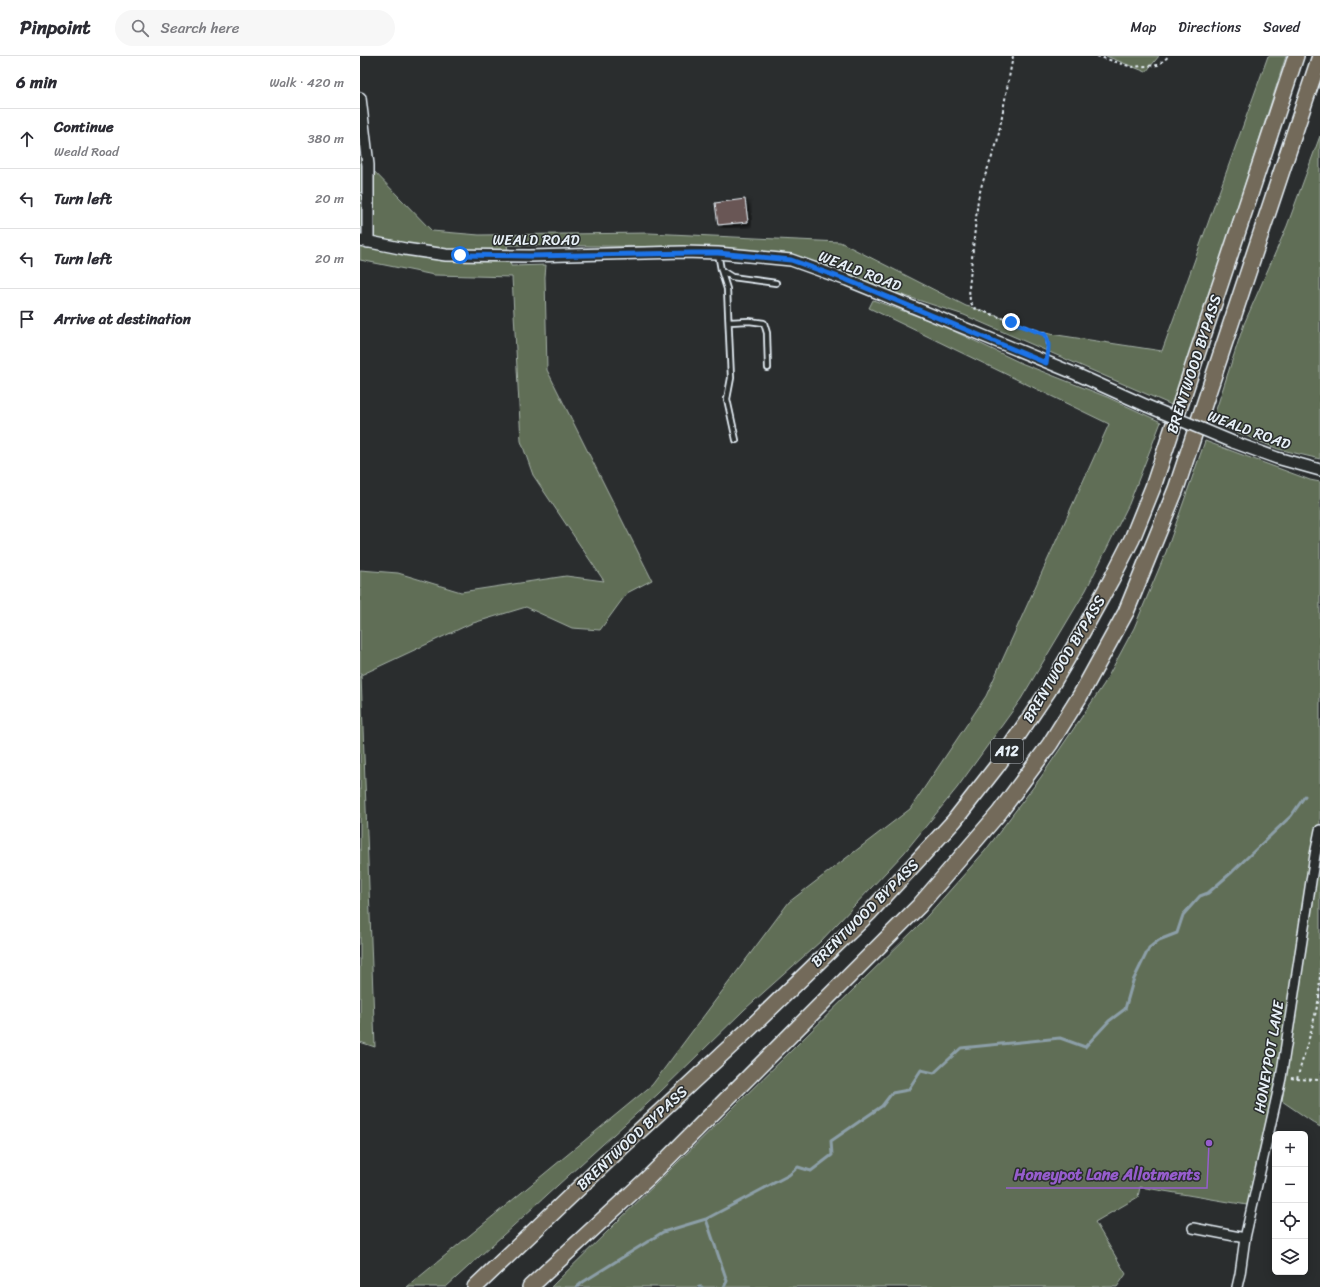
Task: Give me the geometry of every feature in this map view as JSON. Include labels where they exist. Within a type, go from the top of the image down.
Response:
[{"type":"highway","name":"BRENTWOOD BYPASS","points":[[475,1287],[623,1146],[747,1031],[870,912],[954,821],[997,766],[1022,730],[1059,672],[1111,580],[1132,539],[1153,487],[1296,56]]},
{"type":"highway","name":"BRENTWOOD BYPASS","points":[[530,1287],[649,1177],[919,906],[999,813],[1050,744],[1080,696],[1126,612],[1168,511],[1241,297],[1320,56]]},
{"type":"street","points":[[360,98],[368,165],[364,241]]},
{"type":"street","name":"WEALD ROAD","points":[[364,241],[446,255],[530,256],[683,252],[718,253],[791,260],[847,280],[1046,363],[1076,374],[1233,442],[1277,458],[1320,470]]},
{"type":"street","name":"HONEYPOT LANE","points":[[1237,1287],[1246,1238],[1281,1078],[1320,830]]},
{"type":"street","points":[[1193,1228],[1246,1238]]},
{"type":"lane","points":[[718,253],[721,270],[727,289],[731,378],[727,399],[736,440]]},
{"type":"lane","points":[[721,270],[732,277],[776,283]]},
{"type":"lane","points":[[729,322],[749,320],[764,323],[767,333],[768,368]]},
{"type":"path","points":[[1013,56],[997,143],[978,199],[973,235],[969,288],[970,301],[974,308],[1044,334],[1048,337],[1046,363]]},
{"type":"path","points":[[1097,56],[1132,67],[1158,65],[1169,56]]},
{"type":"path","points":[[1297,1078],[1312,1028],[1319,998],[1320,973]]},
{"type":"path","points":[[1281,1078],[1320,1080]]},
{"type":"green space","points":[[1106,56],[1159,56],[1146,72]]},
{"type":"green space","points":[[1268,56],[1286,56],[1174,406],[964,315],[884,289],[823,264],[784,254],[685,247],[507,245],[511,266],[546,265],[547,370],[652,580],[627,593],[600,630],[572,628],[526,607],[470,624],[361,675],[375,1047],[360,1042],[360,570],[398,573],[461,592],[566,576],[604,581],[533,475],[521,441],[512,277],[434,275],[360,260],[360,98],[368,165],[432,231],[479,235],[649,233],[840,242],[966,306],[1044,333],[1162,351]]},
{"type":"green space","points":[[1320,136],[1320,459],[1278,449],[1212,422],[1244,324],[1287,226]]},
{"type":"green space","points":[[873,300],[939,324],[1021,363],[1107,397],[1161,422],[1129,504],[1086,590],[1021,699],[957,788],[904,853],[821,941],[745,1009],[658,1094],[446,1287],[407,1287],[652,1085],[789,902],[910,809],[986,696],[1109,424],[869,308]]},
{"type":"green space","points":[[1205,441],[1310,480],[1320,482],[1320,829],[1299,927],[1281,1078],[1253,1206],[1140,1187],[1138,1197],[1095,1222],[1126,1274],[1117,1287],[551,1287],[920,924],[985,851],[1041,777],[1104,684],[1134,628],[1166,552]]},
{"type":"green space","points":[[1320,846],[1320,1127],[1282,1101]]},
{"type":"building","points":[[745,199],[748,222],[718,225],[715,203]]},
{"type":"waterway","points":[[577,1287],[663,1232],[706,1219],[789,1175],[798,1167],[811,1171],[832,1155],[831,1141],[882,1106],[892,1093],[908,1090],[921,1070],[934,1073],[961,1048],[1060,1038],[1085,1047],[1109,1021],[1125,1009],[1133,981],[1149,948],[1159,940],[1177,933],[1183,915],[1200,896],[1208,893],[1232,872],[1291,816],[1305,796]]},
{"type":"waterway","points":[[706,1219],[727,1281],[724,1287]]},
{"type":"place","name":"Honeypot Lane Allotments","points":[[1209,1143]]},
{"type":"route","points":[[460,255],[530,256],[718,253],[791,260],[847,280],[1046,363],[1048,337],[1044,334],[1011,322]]}]
